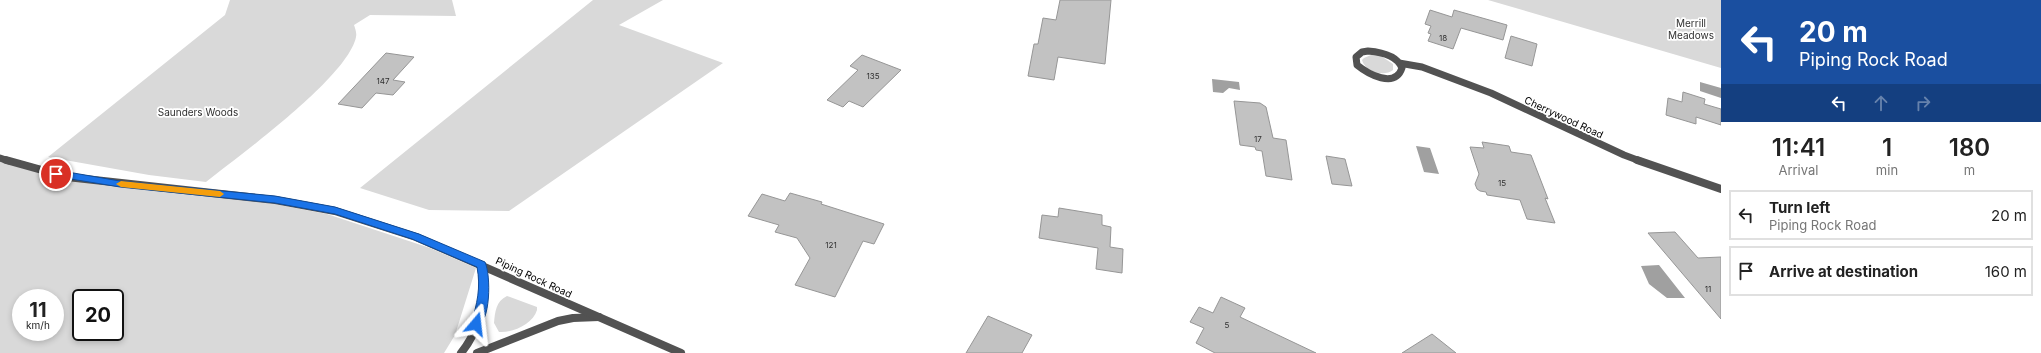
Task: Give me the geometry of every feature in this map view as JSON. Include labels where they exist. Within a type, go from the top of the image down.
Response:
[{"type":"street","name":"Cherrywood Road","points":[[1399,63],[1401,72],[1398,75],[1387,78],[1380,77],[1361,69],[1357,65],[1356,57],[1362,52],[1375,51],[1389,55],[1399,63],[1422,67],[1443,74],[1491,93],[1624,155],[1721,189]]},
{"type":"street","name":"Piping Rock Road","points":[[0,158],[68,177],[275,200],[335,211],[416,237],[681,353]]},
{"type":"street","points":[[461,353],[473,336],[484,299],[485,282],[481,265]]},
{"type":"street","points":[[477,353],[558,321],[573,318],[599,317]]},
{"type":"green space","name":"Saunders Woods","points":[[230,0],[452,0],[456,16],[370,15],[354,25],[356,37],[349,54],[334,73],[291,114],[206,182],[149,175],[48,157],[225,15]]},
{"type":"green space","points":[[593,0],[663,0],[619,25],[723,63],[509,211],[429,210],[360,188]]},
{"type":"green space","name":"Merrill Meadows","points":[[1488,0],[1721,0],[1721,68]]},
{"type":"green space","points":[[1371,55],[1381,56],[1393,64],[1393,70],[1380,73],[1367,68],[1362,60]]},
{"type":"green space","points":[[0,158],[67,177],[227,195],[327,214],[430,248],[476,268],[455,335],[444,353],[0,353]]},
{"type":"green space","points":[[507,296],[537,307],[537,310],[535,315],[522,327],[510,331],[499,332],[494,323],[496,311],[500,301]]},
{"type":"shaded area","points":[[1212,79],[1239,82],[1240,90],[1229,88],[1223,93],[1213,92]]},
{"type":"shaded area","points":[[1700,82],[1721,88],[1721,98],[1700,91]]},
{"type":"shaded area","points":[[1416,146],[1430,148],[1439,174],[1424,172]]},
{"type":"shaded area","points":[[1659,265],[1685,298],[1667,298],[1649,284],[1641,266]]},
{"type":"building","points":[[1060,0],[1111,0],[1105,64],[1058,57],[1054,80],[1028,76],[1034,44],[1038,44],[1043,18],[1056,20]]},
{"type":"building","points":[[1430,10],[1452,17],[1454,10],[1507,25],[1503,40],[1461,28],[1453,49],[1428,41],[1431,34],[1428,33],[1431,26],[1425,24]]},
{"type":"building","points":[[1511,36],[1537,44],[1532,66],[1505,58]]},
{"type":"building","points":[[386,53],[414,57],[393,80],[405,82],[393,95],[376,93],[362,108],[338,104]]},
{"type":"building","points":[[862,55],[901,70],[863,107],[849,101],[843,107],[827,100],[858,70],[850,66]]},
{"type":"building","points":[[1683,92],[1705,99],[1704,104],[1721,109],[1721,125],[1696,117],[1696,124],[1666,115],[1668,98],[1682,102]]},
{"type":"building","points":[[1234,101],[1260,103],[1266,107],[1273,138],[1286,140],[1292,180],[1266,176],[1262,151],[1256,150],[1255,147],[1240,145]]},
{"type":"building","points":[[1482,142],[1509,146],[1511,152],[1531,155],[1548,199],[1545,198],[1555,223],[1527,219],[1520,200],[1487,195],[1486,192],[1477,189],[1475,184],[1479,174],[1470,147],[1484,148]]},
{"type":"building","points":[[1326,156],[1345,159],[1352,186],[1332,184]]},
{"type":"building","points":[[790,193],[822,202],[821,204],[884,224],[874,244],[863,241],[835,297],[795,285],[810,258],[797,238],[775,232],[779,225],[748,216],[762,194],[785,201]]},
{"type":"building","points":[[1059,208],[1102,215],[1102,225],[1111,227],[1110,247],[1123,249],[1122,273],[1096,269],[1098,248],[1039,238],[1042,215],[1058,217]]},
{"type":"building","points":[[1675,232],[1698,258],[1721,257],[1721,319],[1648,233]]},
{"type":"building","points":[[1221,297],[1245,308],[1240,317],[1316,353],[1215,353],[1196,343],[1204,328],[1190,322],[1199,307],[1213,313]]},
{"type":"building","points":[[988,316],[1032,335],[1022,353],[966,353]]},
{"type":"building","points":[[1432,334],[1456,353],[1402,353]]},
{"type":"slow traffic","points":[[121,184],[220,194]]},
{"type":"route","points":[[56,174],[120,184],[275,200],[335,211],[416,237],[481,265],[485,282],[484,299],[476,324]]}]
